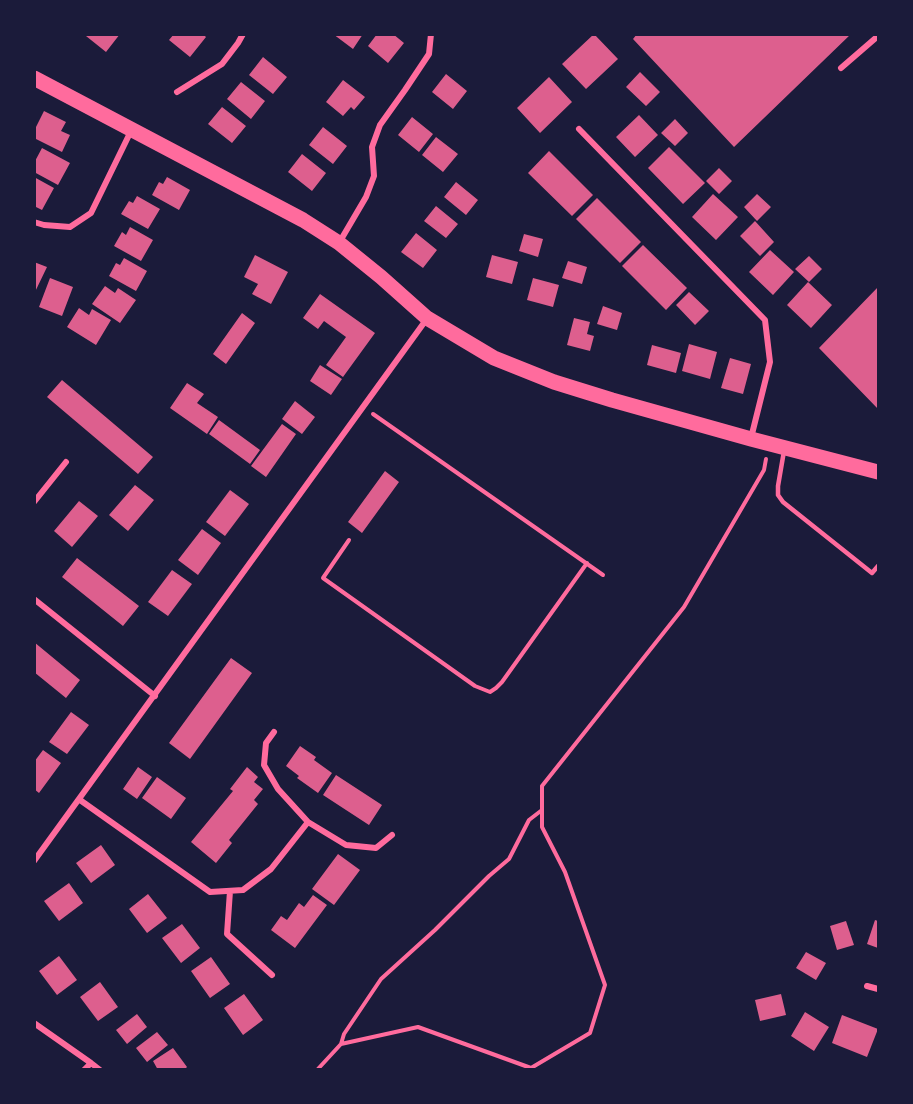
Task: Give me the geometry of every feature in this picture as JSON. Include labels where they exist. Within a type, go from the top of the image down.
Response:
[{"type":"main road","points":[[34,78],[303,220],[339,243],[428,318],[494,358],[554,382],[612,400],[879,472]]},
{"type":"street","points":[[177,92],[222,64],[243,34]]},
{"type":"street","points":[[339,243],[366,198],[374,176],[372,147],[380,125],[429,54],[431,34]]},
{"type":"street","points":[[841,68],[879,36]]},
{"type":"street","points":[[34,222],[70,227],[91,213],[132,129]]},
{"type":"street","points":[[579,129],[765,320],[770,362],[751,439]]},
{"type":"street","points":[[34,861],[428,318]]},
{"type":"street","points":[[34,502],[66,462]]},
{"type":"street","points":[[34,599],[155,696]]},
{"type":"street","points":[[274,732],[266,743],[264,765],[278,789],[308,822],[346,845],[376,848],[392,835]]},
{"type":"street","points":[[80,800],[210,892],[243,890],[271,869],[308,822]]},
{"type":"street","points":[[230,891],[227,934],[272,975]]},
{"type":"street","points":[[867,986],[879,989]]},
{"type":"street","points":[[34,1023],[100,1070]]},
{"type":"street","points":[[84,1070],[91,1063]]},
{"type":"lane","points":[[785,448],[778,486],[778,495],[783,502],[872,573],[879,566]]},
{"type":"path","points":[[363,407],[603,575]]},
{"type":"path","points":[[341,1044],[418,1027],[531,1068],[590,1033],[605,985],[565,873],[542,827],[542,786],[684,606],[764,470],[769,444]]},
{"type":"path","points":[[349,540],[322,578],[475,686],[490,692],[502,682],[587,563]]},
{"type":"path","points":[[317,1070],[341,1044],[344,1034],[381,979],[509,859],[529,819],[542,810]]},
{"type":"path","points":[[515,1062],[515,1070]]},
{"type":"building","points":[[87,34],[120,34],[106,52],[86,36]]},
{"type":"building","points":[[174,34],[203,34],[206,37],[190,57],[169,40]]},
{"type":"building","points":[[333,34],[363,34],[353,49]]},
{"type":"building","points":[[377,34],[393,34],[404,43],[388,63],[368,46]]},
{"type":"building","points":[[594,34],[618,59],[586,89],[562,64]]},
{"type":"building","points":[[637,34],[851,34],[734,147],[633,39]]},
{"type":"building","points":[[263,57],[287,77],[273,94],[249,75]]},
{"type":"building","points":[[640,72],[660,92],[646,106],[626,87]]},
{"type":"building","points":[[446,74],[467,91],[453,109],[432,92]]},
{"type":"building","points":[[549,77],[572,102],[540,133],[517,108]]},
{"type":"building","points":[[343,80],[365,97],[354,110],[351,107],[343,116],[326,102]]},
{"type":"building","points":[[241,82],[265,101],[251,119],[227,99]]},
{"type":"building","points":[[222,107],[246,126],[232,143],[208,124]]},
{"type":"building","points":[[44,111],[66,122],[61,131],[70,135],[62,152],[34,138],[34,131]]},
{"type":"building","points":[[639,115],[658,135],[635,157],[616,137]]},
{"type":"building","points":[[412,117],[433,134],[419,152],[398,135]]},
{"type":"building","points":[[675,119],[688,133],[675,146],[661,133]]},
{"type":"building","points":[[323,127],[347,146],[333,164],[309,145]]},
{"type":"building","points":[[436,137],[458,154],[443,172],[422,155]]},
{"type":"building","points":[[669,147],[705,183],[683,204],[648,168]]},
{"type":"building","points":[[42,148],[70,163],[58,185],[34,172],[34,163]]},
{"type":"building","points":[[549,151],[593,195],[572,216],[528,173]]},
{"type":"building","points":[[302,154],[326,173],[312,191],[288,172]]},
{"type":"building","points":[[719,168],[732,181],[719,194],[706,181]]},
{"type":"building","points":[[34,177],[54,188],[42,210],[34,206]]},
{"type":"building","points":[[167,177],[190,190],[179,210],[152,195],[159,182],[163,184]]},
{"type":"building","points":[[456,182],[478,200],[466,215],[444,197]]},
{"type":"building","points":[[713,194],[738,217],[716,240],[692,217]]},
{"type":"building","points":[[757,194],[771,207],[757,221],[744,207]]},
{"type":"building","points":[[137,196],[160,209],[148,229],[121,214],[129,201],[133,203]]},
{"type":"building","points":[[597,198],[641,242],[620,263],[576,219]]},
{"type":"building","points":[[436,206],[458,224],[446,238],[424,221]]},
{"type":"building","points":[[755,221],[774,242],[760,256],[740,236]]},
{"type":"building","points":[[130,227],[153,240],[141,261],[114,246],[122,232],[126,235]]},
{"type":"building","points":[[416,233],[437,250],[423,268],[401,252]]},
{"type":"building","points":[[524,234],[543,239],[538,257],[519,251]]},
{"type":"building","points":[[643,245],[687,288],[666,310],[622,266]]},
{"type":"building","points":[[770,250],[794,272],[773,295],[749,272]]},
{"type":"building","points":[[255,255],[288,272],[271,304],[252,294],[258,284],[244,277]]},
{"type":"building","points":[[492,255],[518,262],[512,284],[486,277]]},
{"type":"building","points":[[809,256],[822,269],[809,282],[795,269]]},
{"type":"building","points":[[124,258],[147,271],[136,291],[109,276],[116,263],[120,265]]},
{"type":"building","points":[[568,261],[587,267],[582,284],[562,278]]},
{"type":"building","points":[[34,262],[47,267],[34,294]]},
{"type":"building","points":[[50,278],[73,287],[62,316],[39,307]]},
{"type":"building","points":[[533,278],[559,285],[553,307],[527,300]]},
{"type":"building","points":[[808,282],[832,305],[811,328],[787,305]]},
{"type":"building","points":[[105,286],[115,293],[118,288],[136,300],[120,323],[92,304]]},
{"type":"building","points":[[878,287],[878,409],[819,348]]},
{"type":"building","points":[[689,292],[709,311],[695,325],[676,305]]},
{"type":"building","points":[[320,294],[375,333],[343,377],[326,365],[346,337],[324,321],[318,329],[303,318]]},
{"type":"building","points":[[603,306],[622,313],[617,330],[597,324]]},
{"type":"building","points":[[79,308],[89,315],[92,309],[111,320],[96,345],[67,327]]},
{"type":"building","points":[[242,313],[255,323],[226,364],[213,354]]},
{"type":"building","points":[[574,318],[590,322],[587,334],[594,336],[590,351],[567,345]]},
{"type":"building","points":[[689,344],[717,352],[710,379],[682,371]]},
{"type":"building","points":[[652,345],[681,353],[676,373],[647,365]]},
{"type":"building","points":[[730,358],[751,364],[743,394],[721,388]]},
{"type":"building","points":[[320,365],[342,379],[331,395],[310,381]]},
{"type":"building","points":[[62,380],[153,457],[138,474],[47,397]]},
{"type":"building","points":[[187,383],[204,394],[197,403],[218,417],[207,434],[170,408]]},
{"type":"building","points":[[295,401],[315,417],[302,434],[282,419]]},
{"type":"building","points":[[219,420],[260,450],[250,464],[209,434]]},
{"type":"building","points":[[282,424],[296,434],[266,477],[251,466]]},
{"type":"building","points":[[385,471],[399,482],[362,533],[348,522]]},
{"type":"building","points":[[135,485],[154,500],[128,531],[109,515]]},
{"type":"building","points":[[230,490],[249,504],[225,536],[206,522]]},
{"type":"building","points":[[79,501],[98,516],[72,547],[54,531]]},
{"type":"building","points":[[202,529],[221,543],[198,575],[178,560]]},
{"type":"building","points":[[77,558],[139,606],[123,626],[62,577]]},
{"type":"building","points":[[172,570],[192,584],[168,616],[148,602]]},
{"type":"building","points":[[34,642],[80,680],[66,698],[34,672]]},
{"type":"building","points":[[231,658],[252,673],[190,759],[169,743]]},
{"type":"building","points":[[71,712],[89,725],[67,754],[49,742]]},
{"type":"building","points":[[300,746],[316,757],[314,760],[332,773],[318,793],[297,778],[299,776],[286,766]]},
{"type":"building","points":[[43,750],[61,763],[39,793],[34,789],[34,762]]},
{"type":"building","points":[[138,767],[152,777],[137,799],[123,789]]},
{"type":"building","points":[[247,767],[258,777],[254,782],[263,789],[254,800],[258,804],[229,840],[232,843],[216,863],[191,842],[233,791],[230,789]]},
{"type":"building","points":[[336,775],[382,805],[369,825],[323,795]]},
{"type":"building","points":[[157,777],[186,798],[171,819],[142,798]]},
{"type":"building","points":[[101,845],[115,865],[91,883],[76,863]]},
{"type":"building","points":[[338,854],[360,870],[334,905],[312,889]]},
{"type":"building","points":[[69,883],[83,903],[59,921],[44,901]]},
{"type":"building","points":[[148,894],[167,918],[147,933],[129,909]]},
{"type":"building","points":[[313,895],[327,905],[295,948],[271,930],[281,916],[287,920],[299,903],[304,907]]},
{"type":"building","points":[[875,920],[878,921],[878,948],[867,944]]},
{"type":"building","points":[[846,921],[854,945],[837,950],[830,926]]},
{"type":"building","points":[[182,924],[200,948],[181,963],[162,938]]},
{"type":"building","points":[[806,952],[826,963],[816,980],[796,968]]},
{"type":"building","points":[[59,956],[77,980],[57,995],[39,971]]},
{"type":"building","points":[[211,957],[230,984],[210,998],[191,971]]},
{"type":"building","points":[[100,982],[118,1007],[98,1021],[80,997]]},
{"type":"building","points":[[244,994],[263,1020],[243,1035],[224,1008]]},
{"type":"building","points":[[781,994],[786,1015],[760,1021],[755,1000]]},
{"type":"building","points":[[805,1012],[829,1027],[814,1051],[791,1036]]},
{"type":"building","points":[[137,1014],[147,1027],[127,1044],[116,1030]]},
{"type":"building","points":[[842,1015],[878,1029],[867,1057],[832,1043]]},
{"type":"building","points":[[157,1032],[168,1045],[147,1062],[136,1048]]},
{"type":"building","points":[[173,1048],[187,1067],[184,1070],[158,1070],[153,1061]]}]
